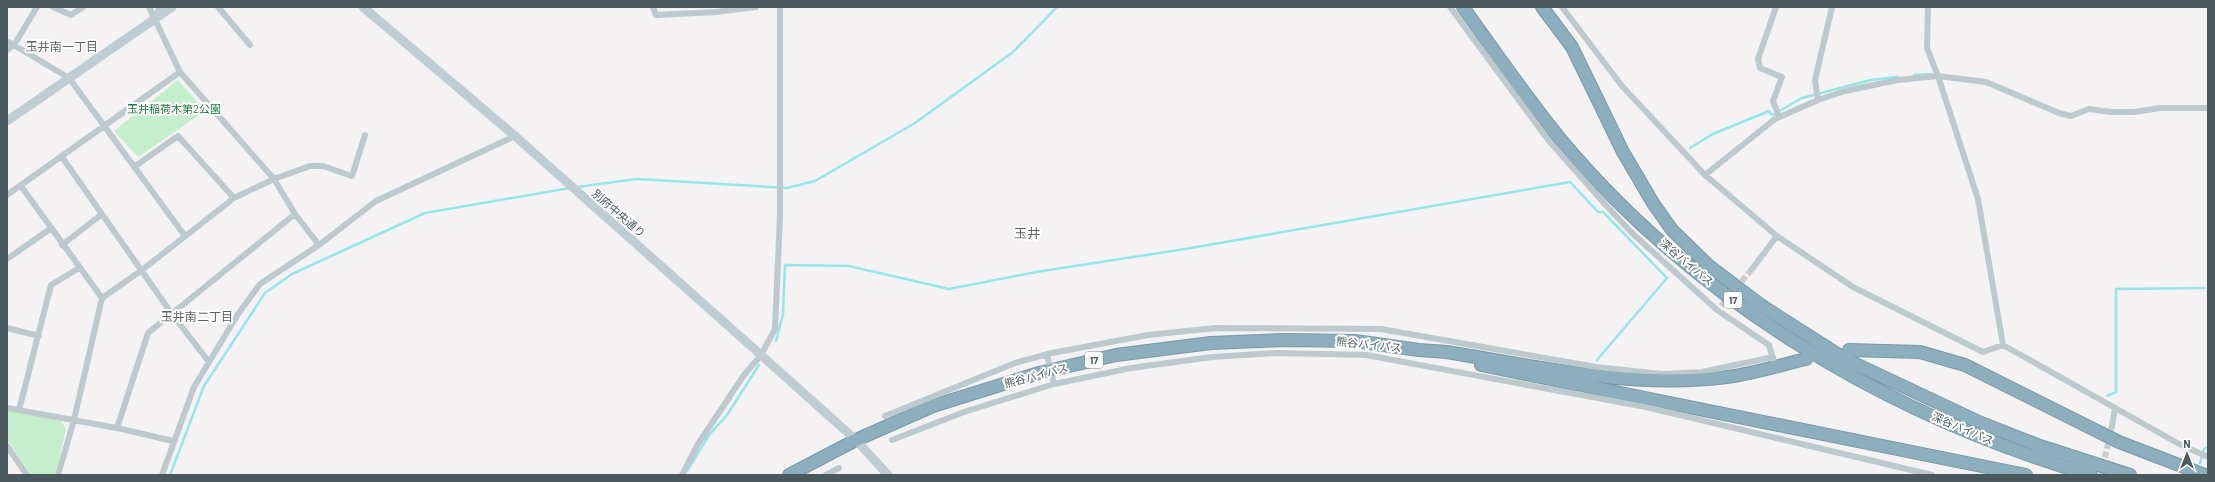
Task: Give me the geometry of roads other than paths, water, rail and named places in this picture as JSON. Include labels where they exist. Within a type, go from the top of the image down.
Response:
[{"type":"highway","name":"深谷バイパス","points":[[1463,7],[1514,80],[1548,123],[1619,202],[1690,266],[1753,315],[1845,373],[1908,404],[1982,437],[2058,465],[2091,475]]},
{"type":"highway","name":"深谷バイパス","points":[[1542,7],[1572,47],[1623,152],[1653,203],[1672,230],[1708,265],[1762,306],[1845,359],[1981,423],[2040,446],[2130,475]]},
{"type":"highway","name":"熊谷バイパス","points":[[789,475],[856,440],[933,406],[1051,370],[1116,355],[1214,343],[1285,340],[1355,341],[1419,350]]},
{"type":"highway","name":"17","points":[[1419,350],[1447,352],[1622,379],[1661,377],[1728,377],[1774,362],[1806,359]]},
{"type":"highway","name":"17","points":[[1419,350],[1453,360],[1646,403],[2026,475]]},
{"type":"highway","points":[[1849,350],[1920,352],[1965,365],[2119,442],[2206,475]]},
{"type":"street","points":[[7,50],[14,45],[37,7]]},
{"type":"street","points":[[53,7],[71,16],[82,7]]},
{"type":"street","points":[[150,7],[180,72],[274,179],[296,214],[319,245]]},
{"type":"street","points":[[155,19],[160,7]]},
{"type":"street","points":[[7,120],[172,7]]},
{"type":"street","points":[[218,7],[250,46]]},
{"type":"street","name":"別府中央通り","points":[[363,7],[515,136],[761,355],[856,440],[888,475]]},
{"type":"street","points":[[653,7],[656,15],[716,12],[756,7]]},
{"type":"street","points":[[682,475],[698,444],[744,375],[761,355],[775,329],[780,198],[780,7]]},
{"type":"street","points":[[1450,7],[1549,141],[1632,233],[1719,308],[1769,346],[1774,362]]},
{"type":"street","points":[[1562,7],[1622,86],[1705,175],[1777,236],[1853,287],[1983,352],[2003,345],[2208,457]]},
{"type":"street","points":[[1776,7],[1758,59],[1760,68],[1782,77],[1773,101],[1779,117]]},
{"type":"street","points":[[1818,99],[1815,80],[1832,7]]},
{"type":"street","points":[[1928,7],[1927,48],[1938,76],[1978,199],[2003,345]]},
{"type":"street","points":[[7,41],[69,78],[185,236]]},
{"type":"street","points":[[7,195],[105,127],[180,72]]},
{"type":"street","points":[[1705,175],[1779,117],[1818,99],[1845,91],[1898,80],[1938,76],[1986,82],[2059,113],[2071,116],[2089,109],[2111,112],[2134,112],[2160,108],[2208,108]]},
{"type":"street","points":[[60,475],[102,298],[142,270],[234,198],[274,179],[310,166],[323,166],[352,176],[365,135]]},
{"type":"street","points":[[134,167],[178,136],[234,198]]},
{"type":"street","points":[[162,475],[194,387],[238,314],[260,284],[319,245],[376,201],[515,136]]},
{"type":"street","points":[[62,157],[172,314],[209,362]]},
{"type":"street","points":[[21,186],[50,229],[102,298]]},
{"type":"street","points":[[62,245],[102,214]]},
{"type":"street","points":[[118,428],[148,333],[296,214]]},
{"type":"street","points":[[7,259],[50,229]]},
{"type":"street","points":[[1752,269],[1777,236]]},
{"type":"street","points":[[19,410],[51,285],[79,268]]},
{"type":"street","points":[[7,328],[39,336]]},
{"type":"street","points":[[1212,357],[1216,328]]},
{"type":"street","points":[[885,416],[1015,363],[1047,354],[1148,335],[1216,328],[1381,329],[1661,377]]},
{"type":"street","points":[[892,440],[964,412],[1054,384],[1132,368],[1212,357],[1278,353],[1366,354],[1646,403],[1932,475]]},
{"type":"street","points":[[1047,354],[1054,384]]},
{"type":"street","points":[[7,408],[118,428],[174,441]]},
{"type":"street","points":[[2112,426],[2116,408]]},
{"type":"street","points":[[7,446],[27,475]]},
{"type":"street","points":[[826,475],[839,468]]},
{"type":"waterway","points":[[577,187],[637,179],[787,188],[815,181],[915,123],[1013,52],[1057,7]]},
{"type":"waterway","points":[[1914,75],[1931,74]]},
{"type":"waterway","points":[[1690,148],[1713,134],[1769,111],[1772,115],[1802,98],[1871,80],[1897,77]]},
{"type":"waterway","points":[[776,341],[783,314],[785,265],[849,266],[949,289],[1036,272],[1185,249],[1570,182],[1598,212],[1603,212],[1667,278],[1597,360]]},
{"type":"waterway","points":[[170,475],[204,386],[265,293],[292,274],[425,213],[570,188]]},
{"type":"waterway","points":[[2107,396],[2116,392],[2116,289],[2205,288]]},
{"type":"waterway","points":[[687,471],[709,435],[727,415],[759,365]]},
{"type":"waterway","points":[[2200,463],[2204,449],[2208,447]]},
{"type":"tunnel","points":[[1736,288],[1752,269]]},
{"type":"tunnel","points":[[1721,306],[1730,295]]},
{"type":"tunnel","points":[[2101,475],[2112,426]]},
{"type":"district","name":"玉井南一丁目","points":[[62,46]]},
{"type":"district","name":"玉井","points":[[1027,233]]},
{"type":"district","name":"玉井南二丁目","points":[[197,316]]},
{"type":"park label","name":"玉井稲荷木第2公園","points":[[174,108]]}]
